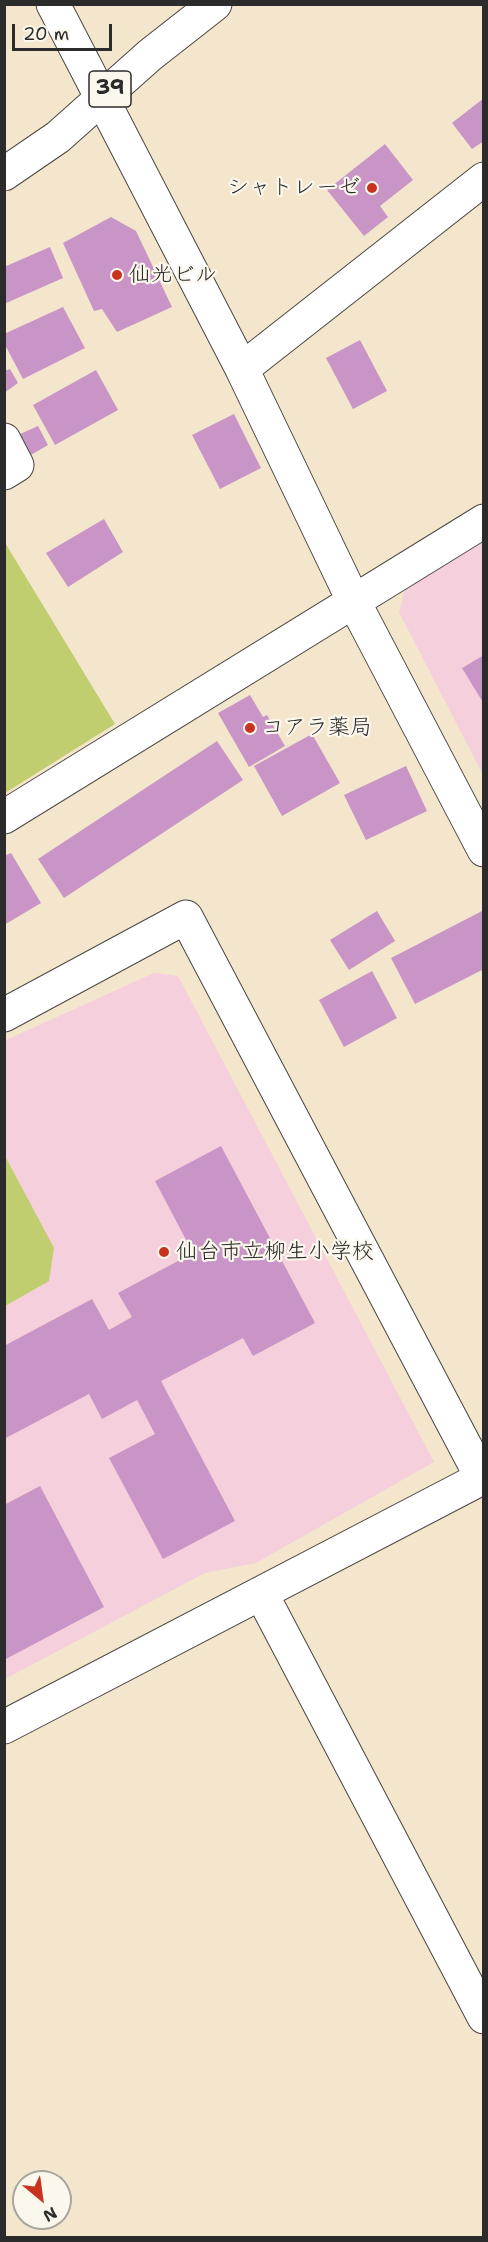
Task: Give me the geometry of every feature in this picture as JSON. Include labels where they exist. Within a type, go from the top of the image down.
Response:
[{"type":"street","points":[[53,4],[242,369],[354,602],[483,850]]},
{"type":"street","name":"39","points":[[4,174],[58,137],[150,55],[215,4]]},
{"type":"street","points":[[242,369],[483,179]]},
{"type":"street","points":[[4,440],[17,465],[4,473]]},
{"type":"street","points":[[4,817],[483,521]]},
{"type":"street","points":[[4,1015],[186,917],[483,1478],[4,1727]]},
{"type":"street","points":[[261,1593],[483,2017]]},
{"type":"shaded area","points":[[483,535],[483,775],[399,612],[408,580]]},
{"type":"shaded area","name":"仙台市立柳生小学校","points":[[154,973],[178,976],[434,1462],[256,1563],[205,1573],[5,1679],[4,1041]]},
{"type":"green space","points":[[4,541],[115,724],[5,793],[4,793]]},
{"type":"green space","points":[[4,1154],[54,1248],[49,1281],[5,1306]]},
{"type":"building","points":[[484,98],[484,141],[472,149],[452,123]]},
{"type":"building","points":[[385,144],[413,180],[380,206],[388,217],[364,236],[327,190]]},
{"type":"building","name":"仙光ビル","points":[[111,217],[136,231],[172,307],[117,332],[102,309],[94,311],[63,243]]},
{"type":"building","points":[[50,247],[63,278],[4,304],[4,267]]},
{"type":"building","points":[[63,307],[85,348],[23,379],[4,343],[4,334]]},
{"type":"building","points":[[360,340],[387,391],[353,409],[326,358]]},
{"type":"building","points":[[10,369],[18,383],[4,393],[4,371]]},
{"type":"building","points":[[96,370],[118,410],[55,445],[33,405]]},
{"type":"building","points":[[234,414],[261,468],[220,489],[192,435]]},
{"type":"building","points":[[38,426],[48,445],[29,456],[18,435]]},
{"type":"building","points":[[104,519],[123,552],[68,587],[46,553]]},
{"type":"building","points":[[484,655],[484,704],[462,668]]},
{"type":"building","points":[[250,695],[263,717],[267,715],[285,746],[249,767],[218,713]]},
{"type":"building","points":[[312,734],[340,783],[282,816],[254,766]]},
{"type":"building","points":[[217,741],[243,780],[64,898],[38,859]]},
{"type":"building","points":[[406,766],[427,811],[366,840],[344,795]]},
{"type":"building","points":[[11,853],[41,903],[4,925],[4,856]]},
{"type":"building","points":[[484,910],[484,969],[415,1004],[391,958]]},
{"type":"building","points":[[377,911],[395,941],[349,970],[330,940]]},
{"type":"building","points":[[372,971],[397,1018],[344,1047],[319,1000]]},
{"type":"building","points":[[221,1146],[315,1323],[253,1356],[243,1338],[161,1381],[235,1521],[163,1559],[109,1458],[155,1434],[137,1400],[102,1419],[89,1394],[4,1439],[4,1346],[92,1299],[109,1330],[132,1317],[118,1293],[193,1253],[155,1181]]},
{"type":"building","points":[[40,1486],[104,1607],[4,1660],[4,1505]]},
{"type":"place","name":"シャトレーゼ","points":[[372,188]]},
{"type":"place","name":"仙光ビル","points":[[117,275]]},
{"type":"place","name":"コアラ薬局","points":[[250,728]]},
{"type":"place","name":"仙台市立柳生小学校","points":[[164,1252]]}]
